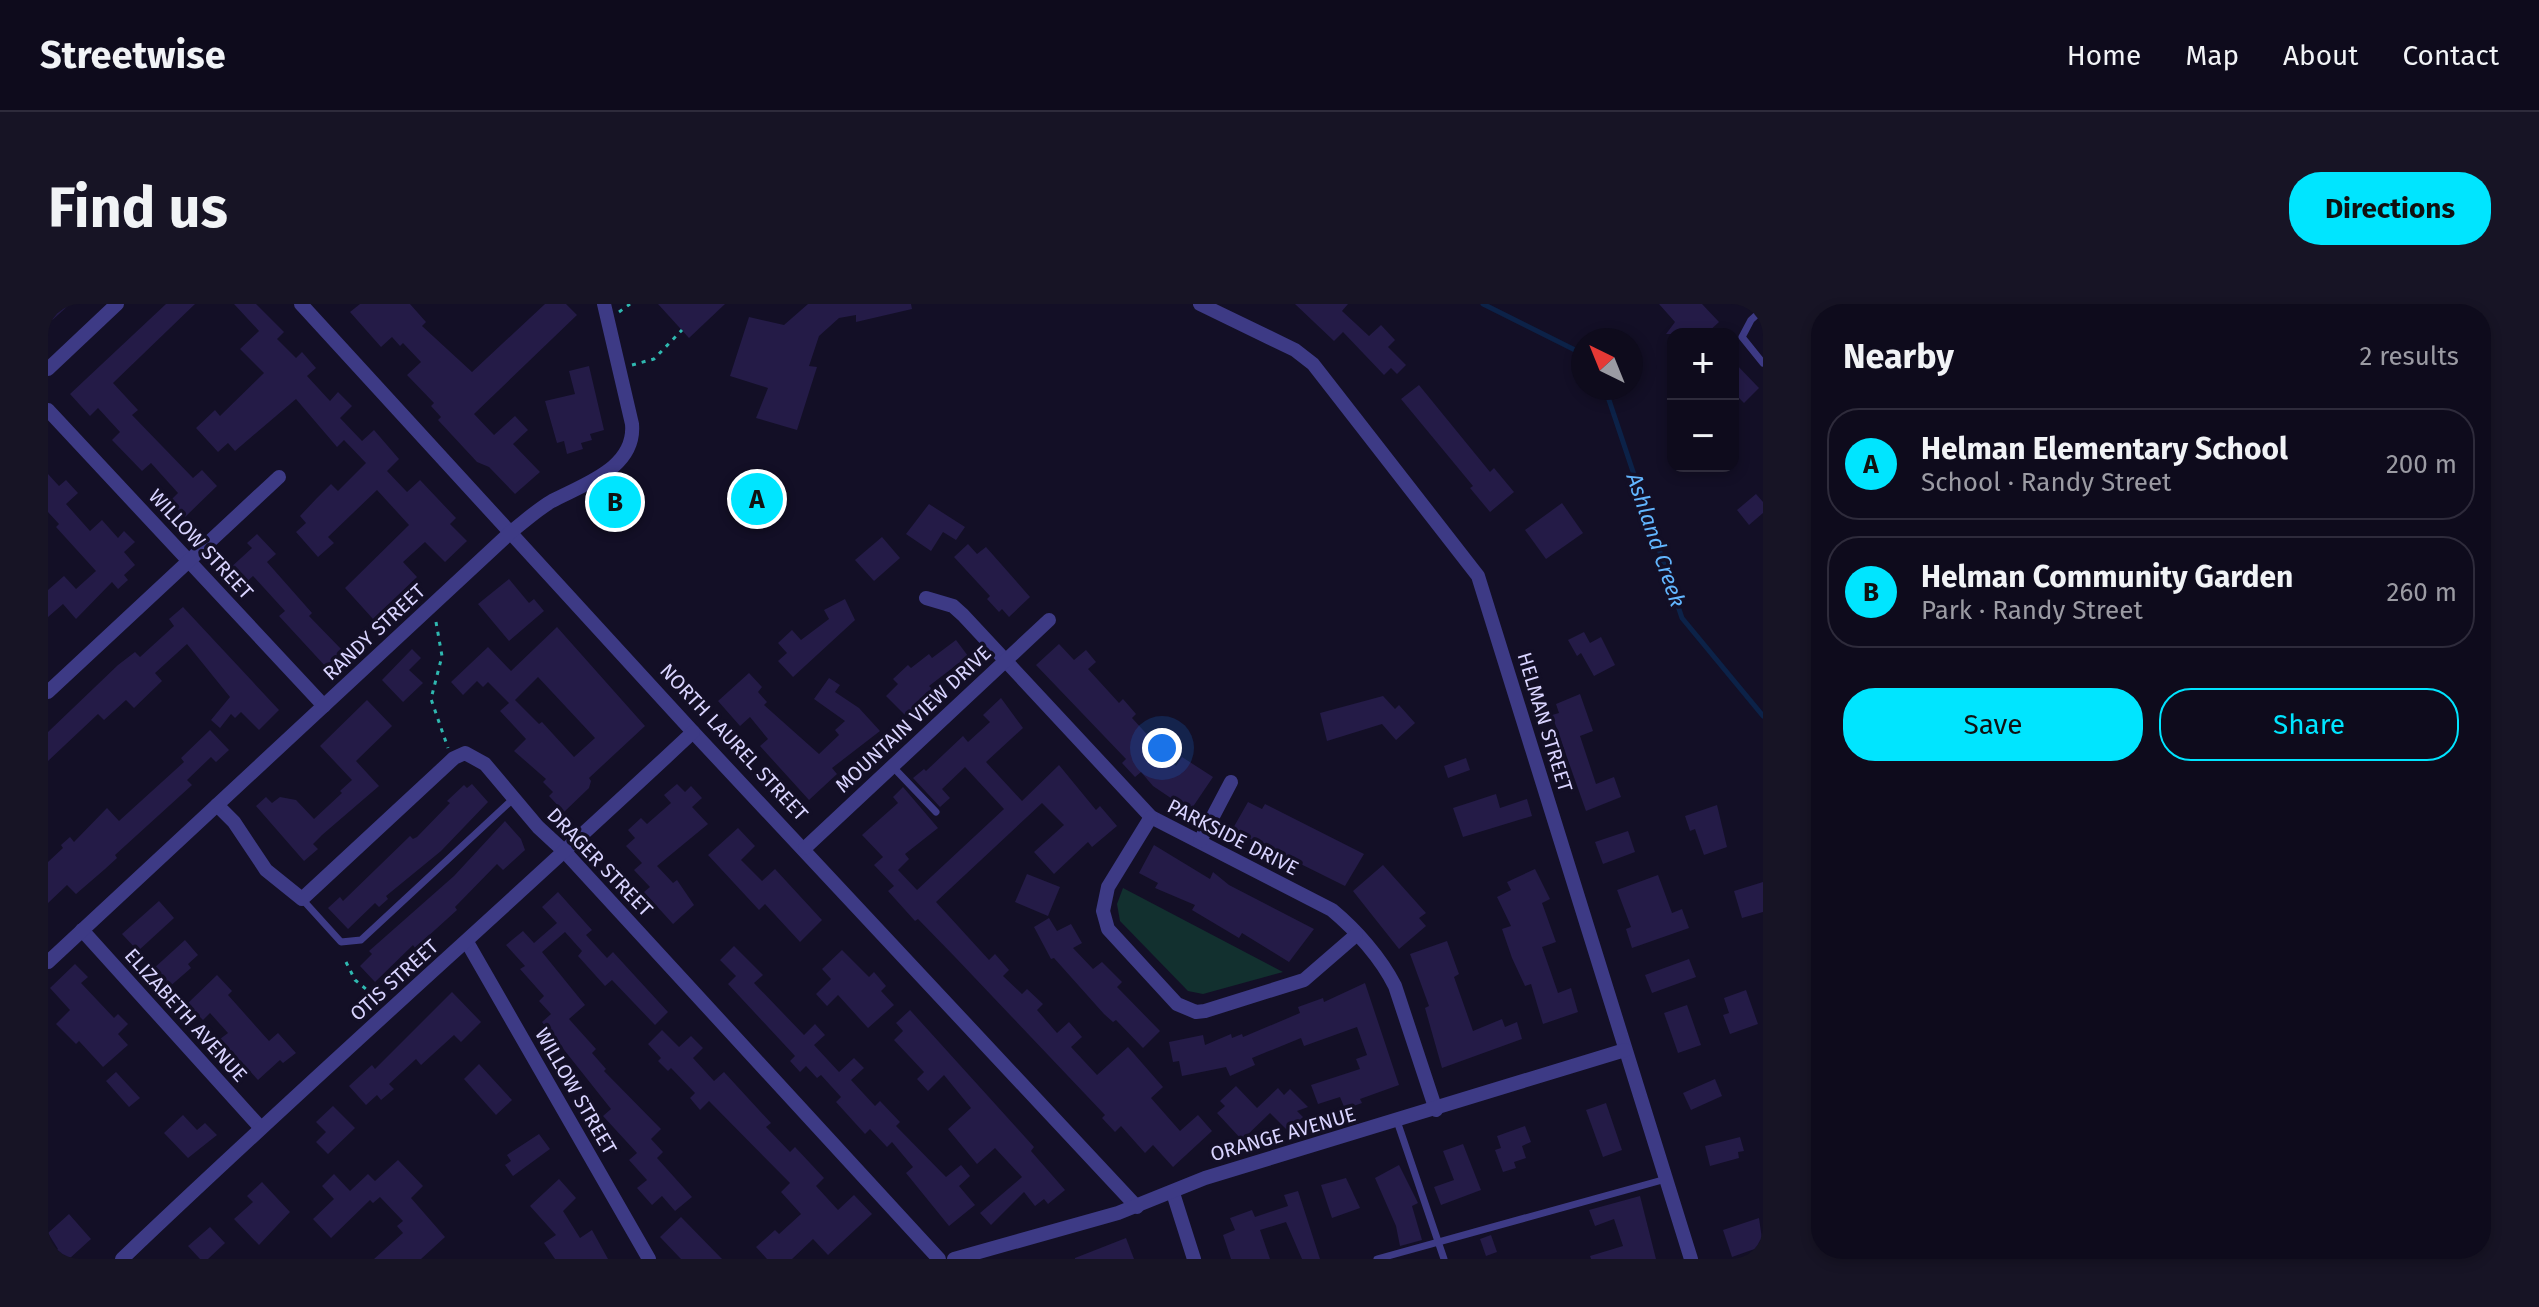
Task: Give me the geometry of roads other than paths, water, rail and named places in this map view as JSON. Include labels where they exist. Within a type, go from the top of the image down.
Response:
[{"type":"street","points":[[48,369],[117,304]]},
{"type":"street","name":"NORTH LAUREL STREET","points":[[301,304],[693,732],[805,848],[1137,1207]]},
{"type":"street","name":"HELMAN STREET","points":[[1200,304],[1295,350],[1313,364],[1478,576],[1691,1259]]},
{"type":"street","name":"RANDY STREET","points":[[48,962],[512,531],[541,508],[596,479],[620,460],[632,443],[632,424],[606,305]]},
{"type":"street","name":"WILLOW STREET","points":[[48,410],[324,706]]},
{"type":"street","points":[[48,692],[279,477]]},
{"type":"street","name":"PARKSIDE DRIVE","points":[[926,598],[953,606],[1151,817],[1332,910],[1388,971],[1436,1110]]},
{"type":"street","name":"MOUNTAIN VIEW DRIVE","points":[[805,848],[1049,620]]},
{"type":"street","name":"OTIS STREET","points":[[122,1259],[260,1127],[467,942],[693,732]]},
{"type":"street","name":"DRAGER STREET","points":[[302,899],[454,758],[465,753],[476,756],[503,781],[538,827],[565,852],[939,1259]]},
{"type":"street","points":[[1200,841],[1231,782]]},
{"type":"street","points":[[217,805],[234,822],[266,870],[302,899]]},
{"type":"street","points":[[1151,817],[1108,887],[1103,911],[1108,929],[1177,1004],[1196,1012],[1205,1011],[1286,988],[1319,969],[1356,935]]},
{"type":"street","name":"ELIZABETH AVENUE","points":[[82,930],[260,1127]]},
{"type":"street","name":"WILLOW STREET","points":[[467,942],[649,1259]]},
{"type":"street","name":"ORANGE AVENUE","points":[[954,1259],[1137,1207],[1205,1178],[1625,1050]]},
{"type":"street","points":[[1173,1193],[1194,1259]]},
{"type":"lane","points":[[1763,309],[1751,320],[1742,337],[1763,363]]},
{"type":"lane","points":[[892,766],[936,812]]},
{"type":"lane","points":[[302,899],[341,942],[361,940],[515,798]]},
{"type":"lane","points":[[1397,1121],[1444,1259]]},
{"type":"lane","points":[[1377,1259],[1666,1179]]},
{"type":"waterway","name":"Ashland Creek","points":[[1483,304],[1571,348]]},
{"type":"waterway","name":"Ashland Creek","points":[[1609,400],[1682,618],[1763,716]]},
{"type":"place","name":"Helman Elementary School","points":[[757,499]]},
{"type":"place","name":"Helman Community Garden","points":[[615,502]]}]
